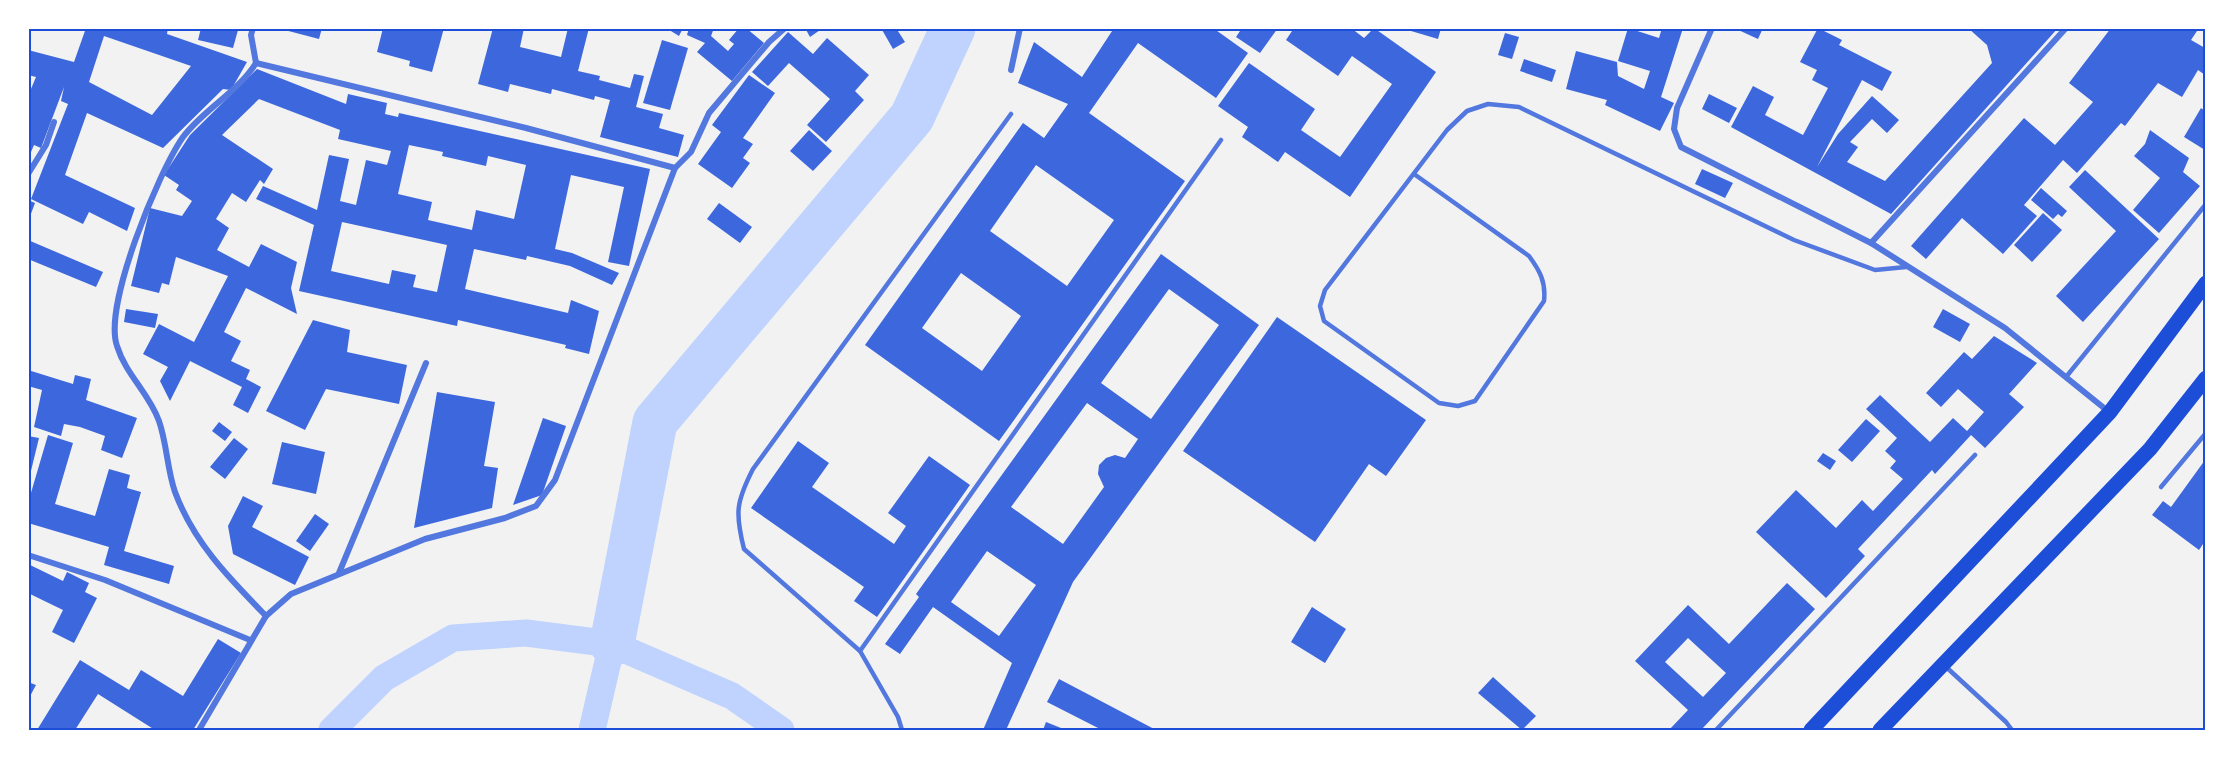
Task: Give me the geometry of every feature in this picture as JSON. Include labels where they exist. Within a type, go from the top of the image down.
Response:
[{"type":"main road","points":[[1811,730],[2110,412],[2205,283]]},
{"type":"main road","points":[[1880,730],[2150,449],[2205,378]]},
{"type":"street","points":[[253,28],[251,35],[256,63],[236,89],[185,135],[167,164],[146,208],[115,314],[116,344],[127,371],[144,391],[159,421],[175,490],[190,529],[217,566],[266,616]]},
{"type":"street","points":[[199,730],[266,616],[291,594],[425,539],[505,518],[536,506],[555,480],[675,168],[691,152],[709,113],[768,42],[785,28]]},
{"type":"street","points":[[1011,70],[1020,28]]},
{"type":"street","points":[[1712,28],[1677,108],[1674,129],[1681,147],[1871,243],[2006,328],[2110,412]]},
{"type":"street","points":[[1871,243],[2066,28]]},
{"type":"street","points":[[256,63],[526,128],[675,168]]},
{"type":"street","points":[[28,174],[46,146],[54,122]]},
{"type":"street","points":[[339,573],[426,363]]},
{"type":"street","points":[[28,555],[105,580],[250,640]]},
{"type":"lane","points":[[1413,174],[1529,256],[1542,273],[1546,288],[1544,301],[1475,401],[1458,406],[1439,403],[1424,395],[1342,336],[1324,321],[1320,306],[1325,290],[1413,174],[1448,130],[1467,111],[1488,104],[1505,103],[1519,106],[1794,240],[1875,270],[1906,267]]},
{"type":"lane","points":[[902,730],[898,717],[860,651],[744,549],[738,528],[739,497],[753,469],[1011,114]]},
{"type":"lane","points":[[860,651],[1221,140]]},
{"type":"lane","points":[[2066,377],[2205,204]]},
{"type":"lane","points":[[2162,487],[2205,432]]},
{"type":"lane","points":[[1716,730],[1975,454]]},
{"type":"lane","points":[[1943,664],[2012,730]]},
{"type":"building","points":[[86,28],[168,28],[167,34],[247,62],[231,90],[223,89],[163,148],[87,113],[65,175],[135,208],[127,231],[89,212],[83,224],[31,199],[68,104],[61,101],[64,87],[41,148],[34,145],[28,159],[28,96],[36,77],[28,75],[28,50],[74,62]],"holes":[[[104,36],[191,66],[152,115],[89,82]]]},
{"type":"building","points":[[201,28],[238,30],[233,48],[198,40]]},
{"type":"building","points":[[277,28],[322,28],[319,39]]},
{"type":"building","points":[[383,28],[444,28],[432,72],[409,66],[410,61],[377,52]]},
{"type":"building","points":[[493,28],[524,28],[520,47],[561,57],[568,28],[589,28],[578,71],[600,76],[599,80],[630,88],[634,74],[644,76],[636,107],[663,114],[659,128],[684,135],[678,157],[600,137],[610,100],[595,96],[594,100],[552,89],[551,94],[510,84],[508,92],[478,84]]},
{"type":"building","points":[[666,28],[683,28],[679,36]]},
{"type":"building","points":[[689,28],[714,28],[711,36],[728,51],[734,44],[729,40],[739,28],[746,28],[764,43],[732,81],[697,52],[705,43],[687,35]]},
{"type":"building","points":[[805,28],[823,28],[810,37]]},
{"type":"building","points":[[881,28],[896,28],[905,42],[893,49]]},
{"type":"building","points":[[1114,28],[1213,28],[1248,53],[1216,98],[1138,43],[1089,113],[1185,181],[999,441],[865,345],[1023,123],[1044,138],[1068,104],[1018,83],[1034,42],[1082,77]],"holes":[[[1036,165],[1114,220],[1067,286],[990,231]],[[961,273],[1021,316],[982,371],[922,328]]]},
{"type":"building","points":[[1242,28],[1278,28],[1260,53],[1236,37]]},
{"type":"building","points":[[1294,28],[1351,28],[1364,38],[1374,28],[1436,72],[1350,197],[1285,152],[1278,162],[1242,137],[1248,127],[1218,106],[1249,63],[1315,109],[1301,130],[1340,157],[1392,84],[1352,56],[1338,76],[1286,40]]},
{"type":"building","points":[[1401,28],[1441,28],[1438,39]]},
{"type":"building","points":[[1628,28],[1659,38],[1662,28],[1683,28],[1661,97],[1674,103],[1660,131],[1605,105],[1607,100],[1566,89],[1576,51],[1617,62],[1618,76],[1644,89],[1650,71],[1618,61]]},
{"type":"building","points":[[1734,28],[1763,28],[1758,39]]},
{"type":"building","points":[[1818,28],[1842,40],[1839,45],[1892,72],[1882,91],[1862,80],[1817,167],[1838,134],[1872,96],[1899,120],[1887,133],[1872,119],[1850,142],[1858,147],[1847,162],[1885,181],[1992,63],[1987,45],[1968,28],[2058,28],[1891,214],[1731,127],[1753,86],[1774,97],[1765,115],[1803,135],[1828,88],[1812,80],[1817,70],[1800,62]]},
{"type":"building","points":[[2111,28],[2199,28],[2191,40],[2205,48],[2205,75],[2198,70],[2182,97],[2158,83],[2125,126],[2121,123],[2077,173],[2063,160],[2024,205],[2037,216],[2003,254],[1962,218],[1926,259],[1911,246],[2024,118],[2055,145],[2093,102],[2069,83]]},
{"type":"building","points":[[788,32],[813,54],[827,38],[869,75],[855,91],[864,100],[826,142],[807,125],[830,99],[789,63],[768,86],[752,72]]},
{"type":"building","points":[[1505,33],[1519,37],[1512,59],[1498,55]]},
{"type":"building","points":[[662,40],[688,48],[670,110],[643,103]]},
{"type":"building","points":[[1524,59],[1556,70],[1552,82],[1520,71]]},
{"type":"building","points":[[257,69],[346,104],[348,94],[387,103],[385,114],[398,117],[399,113],[650,169],[629,266],[608,262],[624,187],[571,175],[555,249],[572,253],[619,273],[612,285],[570,266],[527,256],[526,260],[474,249],[465,289],[568,313],[571,300],[599,311],[589,354],[565,348],[566,345],[458,320],[457,326],[299,291],[314,225],[256,199],[263,186],[317,210],[329,155],[349,159],[340,201],[356,205],[366,160],[387,165],[391,151],[338,139],[340,130],[259,99],[222,135],[273,169],[264,184],[260,180],[246,202],[232,193],[216,219],[229,228],[217,250],[249,267],[261,244],[297,262],[291,288],[297,314],[246,288],[224,332],[241,341],[231,361],[250,370],[246,379],[261,387],[248,413],[233,405],[242,387],[190,361],[170,401],[160,381],[168,367],[143,354],[159,324],[194,342],[228,276],[176,257],[169,285],[162,283],[159,293],[131,286],[150,208],[182,216],[192,201],[176,190],[179,185],[164,175],[190,135]],"holes":[[[409,145],[443,152],[442,156],[486,166],[488,156],[526,165],[514,219],[476,210],[472,230],[428,220],[432,202],[398,194]],[[342,222],[447,245],[437,292],[413,287],[416,275],[392,270],[389,284],[331,271]]]},
{"type":"building","points":[[749,75],[775,93],[743,138],[753,144],[743,158],[750,163],[732,188],[698,164],[721,132],[712,125]]},
{"type":"building","points":[[1709,94],[1737,108],[1729,123],[1702,109]]},
{"type":"building","points":[[2201,108],[2205,111],[2205,150],[2184,137]]},
{"type":"building","points":[[809,130],[832,151],[813,171],[790,151]]},
{"type":"building","points":[[2150,130],[2189,158],[2183,172],[2200,186],[2159,233],[2133,210],[2160,178],[2134,156],[2145,144]]},
{"type":"building","points":[[1702,169],[1733,183],[1725,198],[1695,184]]},
{"type":"building","points":[[2085,170],[2159,239],[2083,322],[2056,296],[2116,231],[2069,187]]},
{"type":"building","points":[[2041,188],[2067,211],[2062,217],[2058,214],[2053,219],[2031,200]]},
{"type":"building","points":[[28,200],[35,203],[29,219],[28,219]]},
{"type":"building","points":[[719,203],[752,227],[740,243],[707,219]]},
{"type":"building","points":[[2043,213],[2062,230],[2032,262],[2014,245]]},
{"type":"building","points":[[28,240],[103,272],[96,287],[28,259]]},
{"type":"building","points":[[1161,254],[1259,325],[1073,582],[1006,730],[983,730],[1012,663],[933,607],[900,654],[885,644],[919,597],[916,594]],"holes":[[[1169,289],[1219,325],[1151,419],[1101,383]],[[1087,403],[1138,439],[1125,458],[1115,455],[1106,458],[1099,465],[1098,474],[1104,487],[1063,544],[1011,507]],[[987,551],[1036,585],[999,636],[951,602]]]},
{"type":"building","points":[[126,309],[158,314],[155,328],[124,322]]},
{"type":"building","points":[[1943,309],[1970,324],[1960,342],[1933,327]]},
{"type":"building","points":[[1277,317],[1426,420],[1386,476],[1369,464],[1315,542],[1183,451]]},
{"type":"building","points":[[313,320],[350,330],[347,352],[407,365],[399,404],[326,389],[305,430],[266,411]]},
{"type":"building","points":[[1994,336],[2037,363],[2009,394],[2024,407],[1985,448],[1971,435],[1935,474],[1932,470],[1858,549],[1865,556],[1826,598],[1756,532],[1796,490],[1836,528],[1862,500],[1873,511],[1903,479],[1890,468],[1896,461],[1885,451],[1897,438],[1866,409],[1880,395],[1930,442],[1953,418],[1967,431],[1984,412],[1958,389],[1941,407],[1926,393],[1964,352],[1972,359]]},
{"type":"building","points":[[28,370],[73,384],[75,375],[91,379],[86,400],[137,418],[122,458],[101,450],[105,436],[80,427],[64,424],[61,436],[34,427],[42,390],[28,386]]},
{"type":"building","points":[[437,392],[495,402],[484,466],[498,468],[492,508],[414,528]]},
{"type":"building","points":[[543,418],[566,426],[542,495],[513,505]]},
{"type":"building","points":[[1866,419],[1880,431],[1852,462],[1838,450]]},
{"type":"building","points":[[219,422],[232,432],[225,441],[212,431]]},
{"type":"building","points":[[48,435],[73,443],[55,504],[95,516],[109,469],[130,475],[127,488],[141,492],[124,551],[174,566],[169,584],[104,565],[109,547],[28,523],[28,503]]},
{"type":"building","points":[[28,436],[39,438],[29,479],[28,479]]},
{"type":"building","points":[[234,438],[248,449],[225,479],[210,467]]},
{"type":"building","points":[[798,441],[829,463],[812,487],[894,544],[906,526],[888,513],[929,456],[970,485],[877,617],[854,601],[864,587],[751,508]]},
{"type":"building","points":[[282,442],[325,452],[316,494],[272,484]]},
{"type":"building","points":[[1823,453],[1836,461],[1830,470],[1817,461]]},
{"type":"building","points":[[2205,460],[2205,541],[2199,550],[2152,515],[2163,501],[2171,507]]},
{"type":"building","points":[[243,496],[263,506],[252,527],[309,557],[295,585],[233,554],[228,526]]},
{"type":"building","points":[[315,514],[329,524],[310,551],[296,541]]},
{"type":"building","points":[[28,564],[63,581],[67,572],[89,583],[85,592],[97,598],[74,643],[52,632],[63,610],[28,593]]},
{"type":"building","points":[[1787,583],[1815,609],[1701,730],[1669,730],[1688,710],[1635,661],[1688,605],[1729,644]],"holes":[[[1688,638],[1726,673],[1703,697],[1665,662]]]},
{"type":"building","points":[[1312,607],[1346,629],[1325,663],[1291,642]]},
{"type":"building","points":[[218,639],[241,653],[193,730],[155,730],[98,694],[75,730],[37,730],[80,660],[129,690],[141,670],[183,696]]},
{"type":"building","points":[[1493,677],[1536,716],[1522,730],[1478,693]]},
{"type":"building","points":[[1059,679],[1156,730],[1102,730],[1047,702]]},
{"type":"building","points":[[28,682],[36,685],[28,700]]},
{"type":"building","points":[[1046,722],[1066,730],[1043,730]]},
{"type":"waterway","points":[[612,644],[655,422],[912,117],[953,28]]},
{"type":"waterway","points":[[332,730],[384,678],[453,638],[526,633],[612,644],[732,696],[781,730]]},
{"type":"waterway","points":[[592,730],[612,644]]}]
